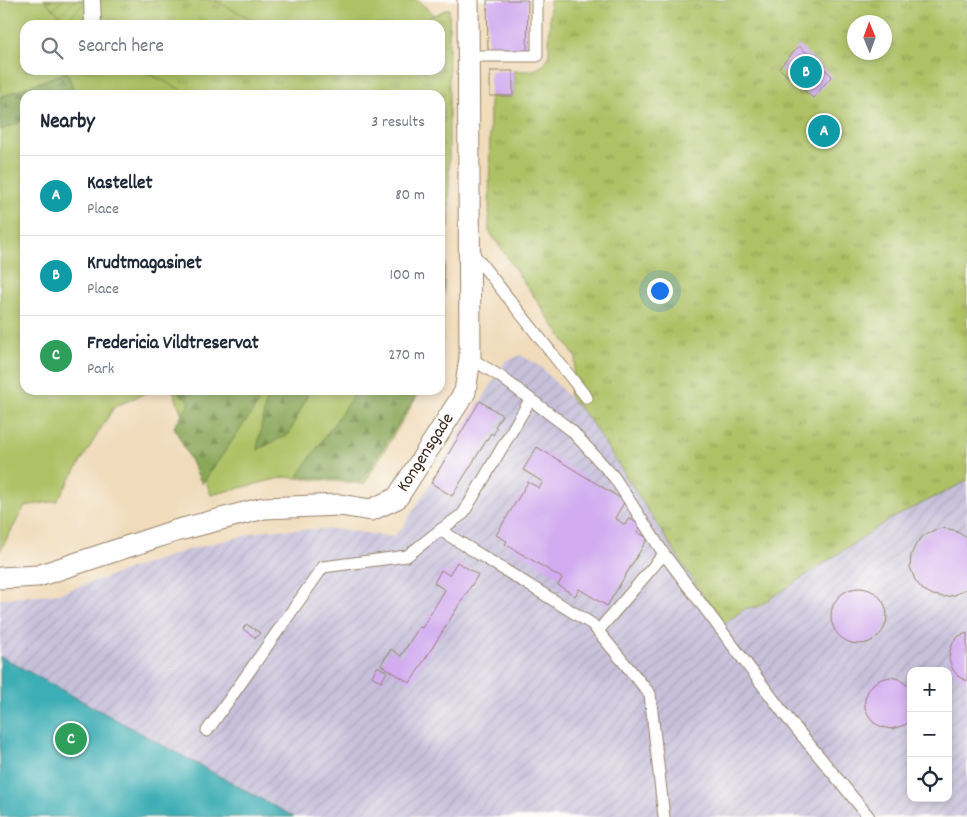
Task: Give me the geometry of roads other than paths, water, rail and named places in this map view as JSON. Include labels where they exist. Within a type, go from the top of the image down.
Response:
[{"type":"street","points":[[92,0],[93,20]]},
{"type":"street","name":"Kongensgade","points":[[0,578],[38,576],[175,531],[264,508],[340,505],[371,510],[397,498],[465,392],[470,358],[468,0]]},
{"type":"lane","points":[[468,56],[537,56],[537,0]]},
{"type":"lane","points":[[470,250],[587,398]]},
{"type":"lane","points":[[470,358],[501,377],[571,430],[614,477],[664,554],[785,715],[868,817]]},
{"type":"lane","points":[[207,731],[323,567],[407,556],[463,514],[530,400]]},
{"type":"lane","points":[[440,530],[592,624],[650,694],[664,817]]},
{"type":"lane","points":[[598,631],[664,554]]},
{"type":"water","points":[[0,656],[294,817],[0,817]]},
{"type":"place","name":"Krudtmagasinet","points":[[806,72]]},
{"type":"place","name":"Kastellet","points":[[824,131]]},
{"type":"place","name":"Fredericia Vildtreservat","points":[[71,739]]}]
